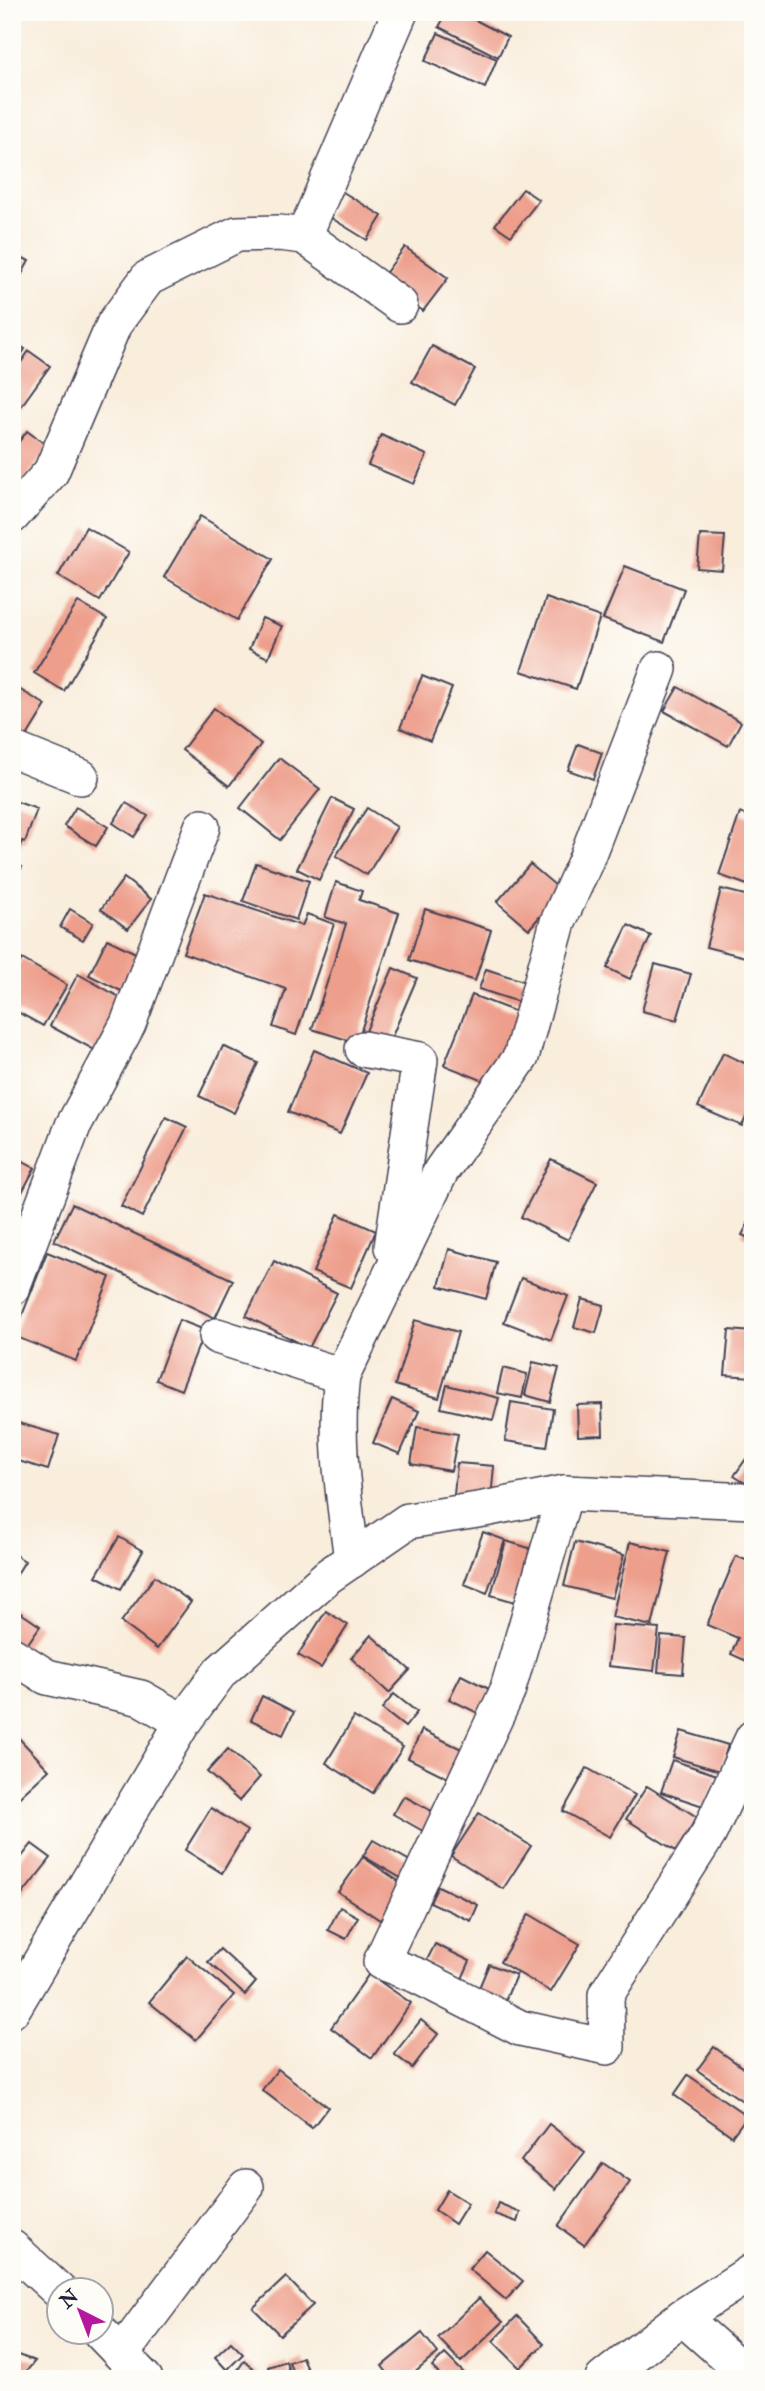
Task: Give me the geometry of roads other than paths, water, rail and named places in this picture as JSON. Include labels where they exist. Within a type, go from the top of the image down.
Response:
[{"type":"street","points":[[304,236],[400,12]]},
{"type":"street","points":[[12,516],[51,472],[114,324],[148,278],[237,234],[279,233],[304,236],[400,305]]},
{"type":"street","points":[[352,1560],[338,1451],[342,1376],[441,1171],[521,1057],[558,922],[585,862],[659,669]]},
{"type":"street","points":[[12,748],[81,778]]},
{"type":"street","points":[[12,1288],[73,1126],[128,1024],[202,827]]},
{"type":"street","points":[[363,1049],[420,1060],[387,1282]]},
{"type":"street","points":[[217,1336],[342,1376]]},
{"type":"street","points":[[565,1493],[507,1692],[381,1962],[418,1976],[520,2028],[607,2047],[606,1995],[709,1833],[753,1738]]},
{"type":"street","points":[[12,2010],[183,1722],[221,1671],[328,1576],[408,1521],[565,1493],[753,1501]]},
{"type":"street","points":[[12,1655],[47,1677],[141,1698],[183,1722]]},
{"type":"street","points":[[116,2336],[246,2187]]},
{"type":"street","points":[[12,2248],[46,2279]]},
{"type":"street","points":[[603,2379],[682,2317],[753,2271]]},
{"type":"street","points":[[682,2317],[752,2379]]},
{"type":"street","points":[[115,2346],[145,2379]]}]
